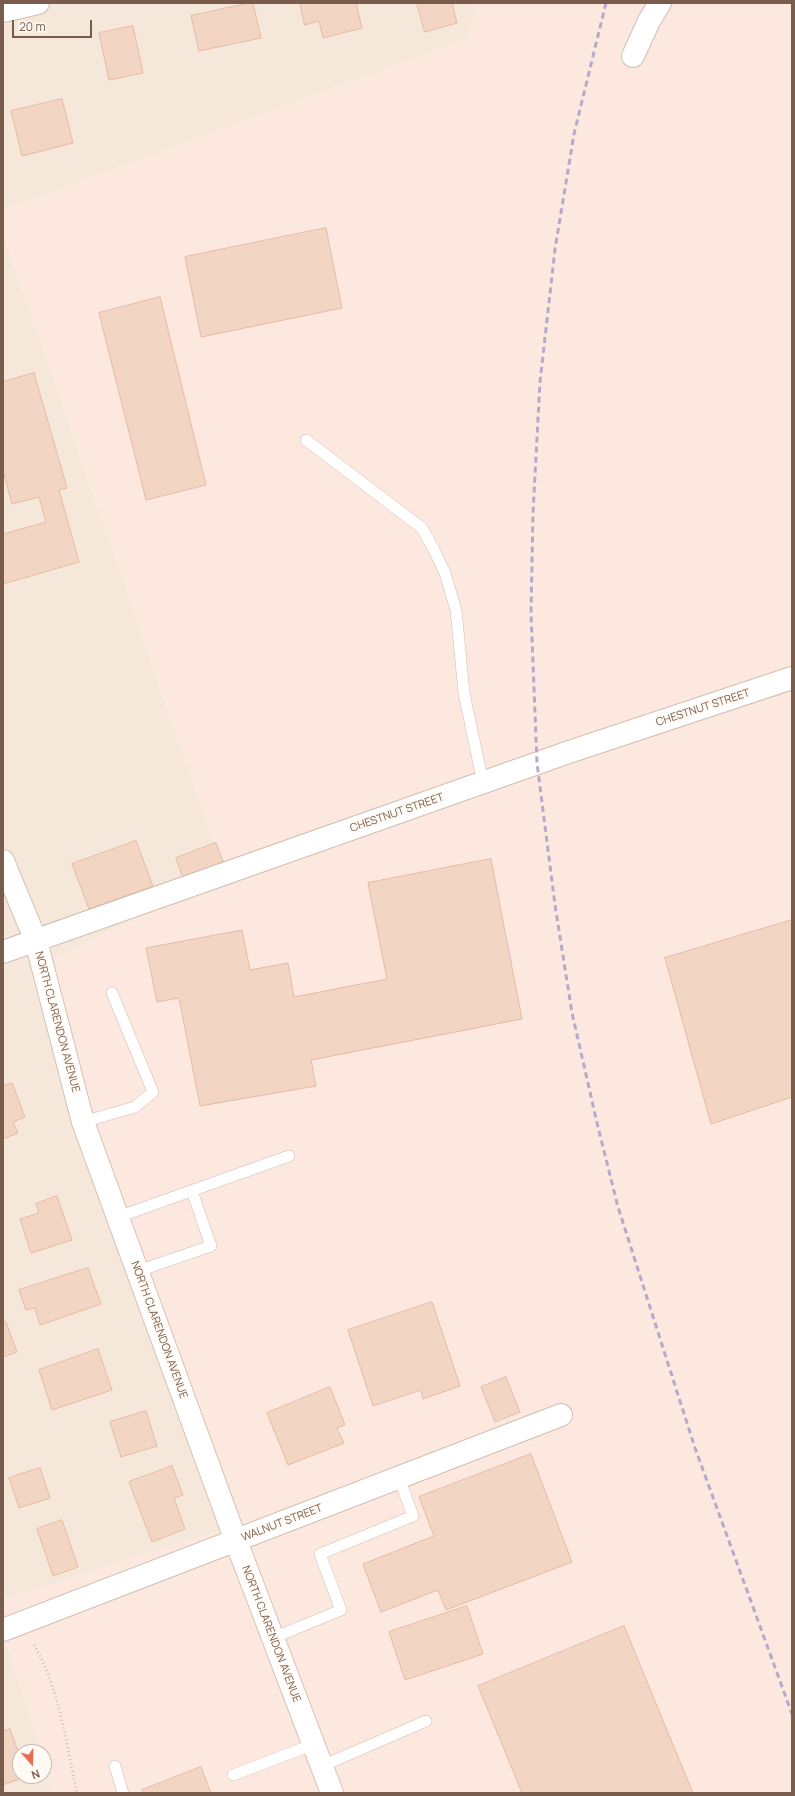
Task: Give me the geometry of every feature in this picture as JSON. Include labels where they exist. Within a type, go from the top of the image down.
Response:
[{"type":"street","points":[[3,11],[38,3]]},
{"type":"street","points":[[633,56],[649,21],[660,3]]},
{"type":"street","name":"CHESTNUT STREET","points":[[3,952],[569,752],[792,678]]},
{"type":"street","name":"NORTH CLARENDON AVENUE","points":[[3,861],[36,941],[83,1122],[236,1541],[332,1793]]},
{"type":"street","name":"WALNUT STREET","points":[[3,1630],[561,1415]]},
{"type":"lane","points":[[306,440],[422,528],[434,550],[445,573],[456,610],[464,693],[483,783]]},
{"type":"lane","points":[[83,1122],[135,1107],[153,1092],[112,993]]},
{"type":"lane","points":[[118,1217],[289,1156]]},
{"type":"lane","points":[[138,1271],[211,1246],[192,1191]]},
{"type":"lane","points":[[273,1638],[340,1610],[320,1554],[413,1516],[399,1478]]},
{"type":"lane","points":[[322,1766],[426,1721]]},
{"type":"lane","points":[[233,1775],[314,1744]]},
{"type":"lane","points":[[115,1766],[123,1793]]},
{"type":"path","points":[[31,1639],[46,1668],[55,1695],[77,1793]]},
{"type":"shaded area","points":[[3,3],[479,3],[466,39],[3,210]]},
{"type":"shaded area","points":[[479,3],[792,3],[792,1793],[54,1793],[51,1784],[52,1744],[39,1744],[10,1652],[3,1641],[3,1600],[221,1530],[28,971],[224,874],[3,236],[3,210],[466,39]]},
{"type":"shaded area","points":[[3,233],[224,874],[221,1530],[3,1600]]},
{"type":"shaded area","points":[[3,1641],[10,1652],[39,1744],[12,1744],[12,1784],[51,1784],[54,1793],[3,1793]]},
{"type":"building","points":[[253,3],[261,38],[199,51],[191,16]]},
{"type":"building","points":[[300,3],[356,3],[362,28],[323,38],[319,21],[305,25]]},
{"type":"building","points":[[417,3],[452,3],[457,23],[425,32]]},
{"type":"building","points":[[133,26],[143,73],[109,80],[99,33]]},
{"type":"building","points":[[62,99],[73,143],[22,156],[11,111]]},
{"type":"building","points":[[326,228],[342,308],[201,337],[185,257]]},
{"type":"building","points":[[160,297],[206,485],[146,500],[99,313]]},
{"type":"building","points":[[34,373],[67,488],[59,490],[79,562],[3,584],[3,534],[46,522],[39,497],[12,504],[3,471],[3,382]]},
{"type":"building","points":[[136,841],[153,886],[89,909],[72,864]]},
{"type":"building","points":[[216,843],[226,869],[185,884],[176,858]]},
{"type":"building","points":[[491,859],[522,1019],[311,1060],[316,1086],[200,1106],[179,998],[157,1002],[146,948],[242,930],[250,970],[288,963],[294,997],[387,979],[368,883]]},
{"type":"building","points":[[792,920],[792,1097],[711,1124],[665,958]]},
{"type":"building","points":[[12,1083],[25,1117],[13,1122],[18,1133],[3,1139],[3,1086]]},
{"type":"building","points":[[57,1196],[72,1240],[31,1253],[20,1219],[39,1213],[36,1204]]},
{"type":"building","points":[[88,1268],[101,1304],[40,1325],[35,1308],[26,1310],[19,1290]]},
{"type":"building","points":[[432,1302],[460,1386],[423,1399],[421,1390],[373,1406],[348,1330]]},
{"type":"building","points":[[6,1322],[17,1352],[3,1357],[3,1323]]},
{"type":"building","points":[[98,1349],[112,1390],[52,1410],[39,1370]]},
{"type":"building","points":[[506,1377],[520,1412],[495,1422],[481,1387]]},
{"type":"building","points":[[330,1387],[345,1425],[337,1428],[344,1443],[288,1465],[267,1413]]},
{"type":"building","points":[[146,1411],[157,1446],[121,1457],[110,1422]]},
{"type":"building","points":[[531,1454],[572,1562],[446,1610],[438,1590],[381,1612],[363,1564],[434,1536],[419,1497]]},
{"type":"building","points":[[172,1466],[183,1495],[174,1498],[185,1529],[152,1542],[129,1482]]},
{"type":"building","points":[[40,1468],[50,1498],[19,1508],[9,1478]]},
{"type":"building","points":[[62,1520],[78,1567],[53,1576],[37,1529]]},
{"type":"building","points":[[467,1606],[483,1654],[405,1680],[389,1632]]},
{"type":"building","points":[[624,1626],[693,1793],[522,1793],[478,1686]]},
{"type":"building","points":[[10,1729],[15,1744],[12,1744],[12,1782],[3,1785],[3,1732]]},
{"type":"building","points":[[201,1767],[211,1793],[143,1793],[142,1790]]},
{"type":"railway","points":[[606,3],[574,134],[555,249],[540,382],[533,513],[531,613],[537,763],[555,905],[572,1013],[618,1207],[695,1448],[792,1714]]}]
